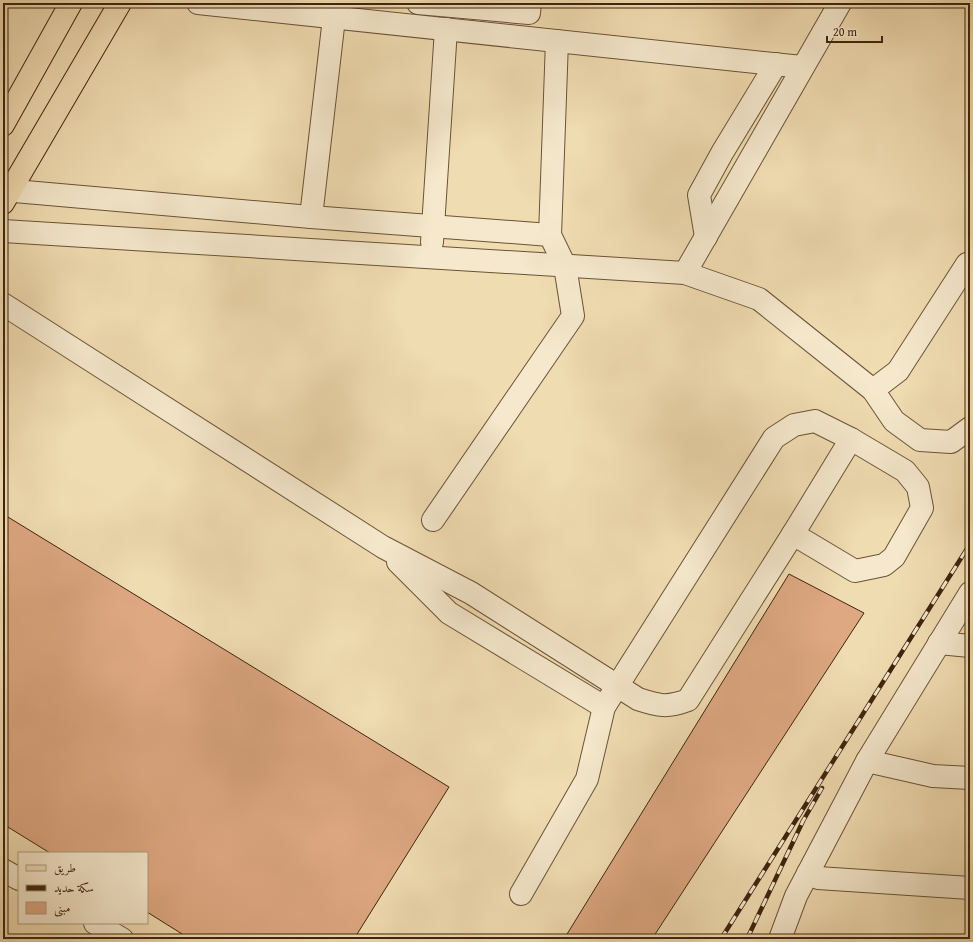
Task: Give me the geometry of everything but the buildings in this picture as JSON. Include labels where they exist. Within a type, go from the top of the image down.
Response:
[{"type":"main road","points":[[3,125],[71,3]]},
{"type":"main road","points":[[5,195],[120,3]]},
{"type":"street","points":[[198,3],[223,4],[334,18],[802,67]]},
{"type":"street","points":[[418,3],[529,13],[530,3]]},
{"type":"street","points":[[685,273],[840,3]]},
{"type":"street","points":[[311,217],[334,18]]},
{"type":"street","points":[[431,258],[446,30]]},
{"type":"street","points":[[433,520],[573,316],[565,266],[550,236],[557,41]]},
{"type":"street","points":[[706,237],[699,195],[722,153],[776,64]]},
{"type":"street","points":[[5,195],[550,236]]},
{"type":"street","points":[[699,195],[703,205],[715,208],[727,199]]},
{"type":"street","points":[[3,231],[685,273],[759,299],[873,390],[894,421],[920,440],[951,442],[970,428]]},
{"type":"street","points":[[873,390],[898,371],[967,264],[970,263]]},
{"type":"street","points":[[3,304],[383,547],[471,593],[638,699],[654,704],[674,705],[688,700],[851,439]]},
{"type":"street","points":[[521,894],[587,779],[604,707],[774,438],[794,425],[815,421],[851,439],[905,471],[918,488],[922,508],[894,557],[884,565],[855,572],[793,534]]},
{"type":"street","points":[[383,547],[449,613],[604,707]]},
{"type":"street","points":[[780,939],[796,896],[867,761],[970,593]]},
{"type":"street","points":[[939,643],[970,646]]},
{"type":"street","points":[[867,761],[934,776],[970,778]]},
{"type":"street","points":[[3,870],[18,878]]},
{"type":"street","points":[[808,873],[818,878],[970,888]]},
{"type":"railway","points":[[721,939],[970,544]]},
{"type":"railway","points":[[747,939],[803,821],[822,788]]}]
